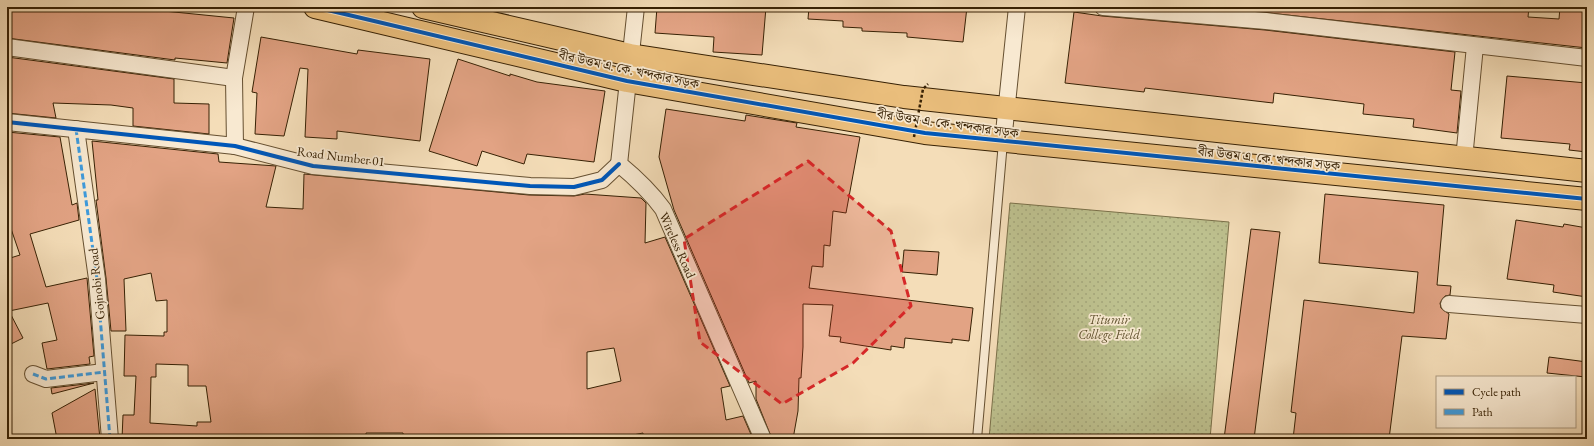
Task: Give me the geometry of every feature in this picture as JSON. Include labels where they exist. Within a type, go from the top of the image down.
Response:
[{"type":"main road","name":"বীর উত্তম এ. কে. খন্দকার সড়ক","points":[[315,7],[628,81],[925,133],[1003,142],[1587,199]]},
{"type":"main road","name":"বীর উত্তম এ. কে. খন্দকার সড়ক","points":[[423,7],[630,55],[904,97],[1587,171]]},
{"type":"street","points":[[235,146],[234,78],[246,7]]},
{"type":"street","points":[[619,164],[636,7]]},
{"type":"street","points":[[1003,142],[1017,7]]},
{"type":"street","points":[[1103,7],[1266,22],[1587,58]]},
{"type":"street","points":[[1464,158],[1475,46]]},
{"type":"street","points":[[7,48],[234,78]]},
{"type":"street","name":"Road Number 01","points":[[7,122],[235,146],[313,166],[530,186],[574,187],[602,180],[619,164]]},
{"type":"street","name":"Gojnobi Road","points":[[76,129],[97,279],[110,439]]},
{"type":"street","name":"Wireless Road","points":[[619,164],[647,187],[663,209],[763,439]]},
{"type":"street","points":[[1449,304],[1587,316]]},
{"type":"street","points":[[33,374],[46,379],[104,372]]},
{"type":"lane","points":[[977,439],[1003,142]]},
{"type":"path","points":[[914,137],[923,88],[928,84]]},
{"type":"highlighted area","points":[[808,161],[891,231],[911,306],[853,363],[782,404],[700,342],[684,239]]},
{"type":"green space","name":"Titumir College Field","points":[[1010,203],[1229,222],[1210,439],[989,439]]},
{"type":"building","points":[[7,7],[165,7],[164,11],[234,18],[227,63],[175,58],[175,60],[7,38]]},
{"type":"building","points":[[657,7],[766,7],[762,55],[713,52],[714,37],[655,33]]},
{"type":"building","points":[[809,7],[967,7],[963,42],[907,37],[907,33],[862,31],[862,28],[843,27],[843,21],[808,19]]},
{"type":"building","points":[[1214,7],[1529,7],[1528,17],[1559,19],[1560,7],[1587,7],[1587,48]]},
{"type":"building","points":[[1074,12],[1102,16],[1265,30],[1455,52],[1451,90],[1461,91],[1457,133],[1413,127],[1414,119],[1363,114],[1364,104],[1274,93],[1273,103],[1145,88],[1144,92],[1065,83]]},
{"type":"building","points":[[261,37],[357,54],[358,50],[430,59],[420,141],[337,131],[337,139],[305,137],[308,69],[300,68],[284,136],[255,134],[257,93],[252,92]]},
{"type":"building","points":[[7,57],[174,79],[174,103],[209,104],[209,134],[133,126],[133,108],[111,105],[53,103],[56,118],[7,113]]},
{"type":"building","points":[[458,59],[510,76],[510,74],[537,82],[605,91],[594,162],[527,154],[524,164],[482,151],[477,166],[429,151]]},
{"type":"building","points":[[1507,76],[1587,83],[1587,152],[1569,150],[1570,144],[1501,138]]},
{"type":"building","points":[[666,109],[745,121],[746,115],[797,123],[796,127],[860,137],[846,213],[833,211],[830,246],[824,245],[823,267],[812,266],[809,288],[973,308],[969,341],[952,339],[952,343],[905,338],[904,348],[891,346],[891,350],[840,342],[841,337],[829,336],[833,305],[803,304],[801,378],[799,378],[798,411],[793,439],[772,439],[756,399],[756,381],[749,383],[674,210],[659,157]]},
{"type":"building","points":[[7,132],[60,137],[72,205],[77,203],[79,220],[30,234],[46,287],[87,278],[94,356],[89,357],[90,364],[47,369],[42,343],[57,340],[48,303],[9,311],[23,338],[7,346],[7,259],[20,255],[7,217]]},
{"type":"building","points":[[92,141],[218,154],[219,162],[276,166],[266,207],[303,209],[304,174],[529,195],[574,196],[585,194],[641,198],[646,203],[645,243],[665,237],[730,386],[721,388],[726,420],[743,416],[753,439],[643,439],[643,433],[613,439],[597,439],[596,436],[555,437],[556,439],[404,439],[403,433],[366,433],[366,436],[348,435],[348,439],[122,439],[123,415],[134,415],[136,376],[124,376],[125,335],[164,336],[164,332],[167,332],[167,300],[156,301],[151,273],[124,279],[126,331],[111,331],[96,200],[98,200]],"holes":[[[614,348],[621,381],[587,389],[587,352]],[[156,364],[188,365],[188,386],[206,386],[211,422],[197,422],[197,426],[150,423],[151,377],[156,377]]]},
{"type":"building","points":[[1325,194],[1444,205],[1437,285],[1451,286],[1450,295],[1445,296],[1440,303],[1441,308],[1449,314],[1446,339],[1402,336],[1389,439],[1293,439],[1296,413],[1291,412],[1304,300],[1414,313],[1418,272],[1319,263]]},
{"type":"building","points":[[1516,220],[1563,227],[1564,224],[1587,228],[1587,297],[1553,292],[1554,285],[1507,279]]},
{"type":"building","points":[[1251,229],[1280,232],[1254,439],[1224,439]]},
{"type":"building","points":[[904,250],[939,252],[937,275],[902,272]]},
{"type":"building","points":[[1549,357],[1587,362],[1586,377],[1547,373]]},
{"type":"building","points":[[94,383],[52,394],[51,388]]},
{"type":"building","points":[[95,389],[100,439],[57,439],[52,413]]},
{"type":"marked path","points":[[76,129],[97,279],[110,439]]},
{"type":"marked path","points":[[33,374],[46,379],[104,372]]},
{"type":"cycle path","points":[[315,7],[627,81],[925,133],[1587,199]]},
{"type":"cycle path","points":[[7,122],[235,146],[313,166],[530,186],[574,187],[602,180],[619,164]]}]
